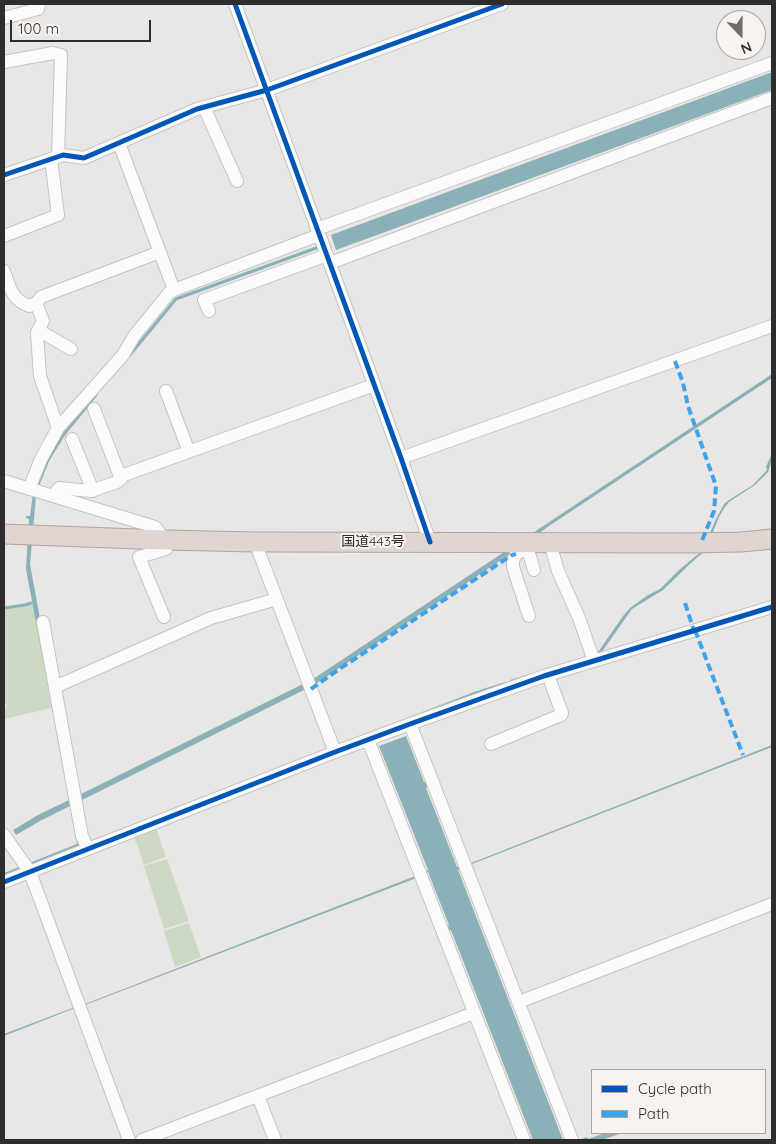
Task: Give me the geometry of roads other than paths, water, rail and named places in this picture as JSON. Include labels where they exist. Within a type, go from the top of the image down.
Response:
[{"type":"highway","name":"国道443号","points":[[4,534],[255,542],[430,542],[527,545],[550,543],[741,542],[772,539]]},
{"type":"street","points":[[4,18],[38,9],[39,4]]},
{"type":"street","points":[[235,4],[430,542]]},
{"type":"street","points":[[4,175],[62,155],[84,158],[197,108],[266,90],[502,4]]},
{"type":"street","points":[[4,62],[53,53],[61,54],[54,158],[58,215],[4,236]]},
{"type":"street","points":[[29,489],[41,459],[58,428],[123,355],[134,336],[169,292],[318,232],[772,63]]},
{"type":"street","points":[[209,311],[204,300],[328,259],[772,98]]},
{"type":"street","points":[[204,107],[237,181]]},
{"type":"street","points":[[119,143],[174,290]]},
{"type":"street","points":[[4,272],[14,297],[29,306],[36,303],[41,297],[160,252]]},
{"type":"street","points":[[36,303],[42,321],[37,333],[40,376],[58,428]]},
{"type":"street","points":[[401,458],[772,326]]},
{"type":"street","points":[[38,330],[71,349]]},
{"type":"street","points":[[54,496],[59,488],[93,491],[117,482],[124,476],[374,385]]},
{"type":"street","points":[[166,391],[189,452]]},
{"type":"street","points":[[94,409],[121,479]]},
{"type":"street","points":[[72,439],[93,491]]},
{"type":"street","points":[[4,481],[155,527],[165,540],[166,549],[139,557],[164,617]]},
{"type":"street","points":[[255,542],[335,752]]},
{"type":"street","points":[[550,543],[558,571],[579,618],[594,661]]},
{"type":"street","points":[[529,616],[513,561],[516,554],[527,545],[534,570]]},
{"type":"street","points":[[55,687],[211,618],[277,599]]},
{"type":"street","points":[[4,882],[410,724],[548,675],[772,607]]},
{"type":"street","points":[[43,622],[82,836],[88,849]]},
{"type":"street","points":[[491,744],[562,715],[548,675]]},
{"type":"street","points":[[410,724],[572,1140]]},
{"type":"street","points":[[368,740],[524,1140]]},
{"type":"street","points":[[4,835],[30,872],[129,1140]]},
{"type":"street","points":[[519,1002],[772,904]]},
{"type":"street","points":[[142,1140],[474,1013]]},
{"type":"street","points":[[258,1096],[275,1140]]},
{"type":"water","points":[[772,72],[772,90],[336,250],[331,235]]},
{"type":"water","points":[[772,374],[772,378],[314,685],[74,804],[82,844],[474,692],[505,682],[506,685],[4,878],[4,873],[77,844],[70,806],[16,835],[13,830],[69,800],[26,569],[29,519],[26,516],[30,516],[33,493],[36,496],[30,564],[73,798],[313,679]]},
{"type":"water","points":[[772,453],[768,472],[755,485],[729,502],[725,507],[706,550],[663,590],[632,609],[599,656],[511,683],[510,680],[596,655],[630,608],[660,589],[703,550],[724,504],[753,485],[767,470],[766,467]]},
{"type":"water","points":[[406,736],[424,782],[428,786],[426,788],[457,867],[461,866],[462,868],[458,870],[563,1140],[533,1140],[451,930],[448,931],[447,927],[449,925],[428,872],[424,872],[428,870],[379,746]]},
{"type":"water","points":[[772,745],[772,747],[471,863]]},
{"type":"water","points":[[418,875],[419,877],[85,1005],[85,1004]]},
{"type":"water","points":[[75,1008],[4,1036],[4,1034]]},
{"type":"water","points":[[602,1134],[619,1134],[602,1140],[579,1140],[587,1137],[588,1139]]},
{"type":"waterway","points":[[129,356],[176,299],[319,247]]},
{"type":"waterway","points":[[37,487],[48,460],[64,434],[96,395]]},
{"type":"waterway","points":[[4,608],[31,603]]}]
